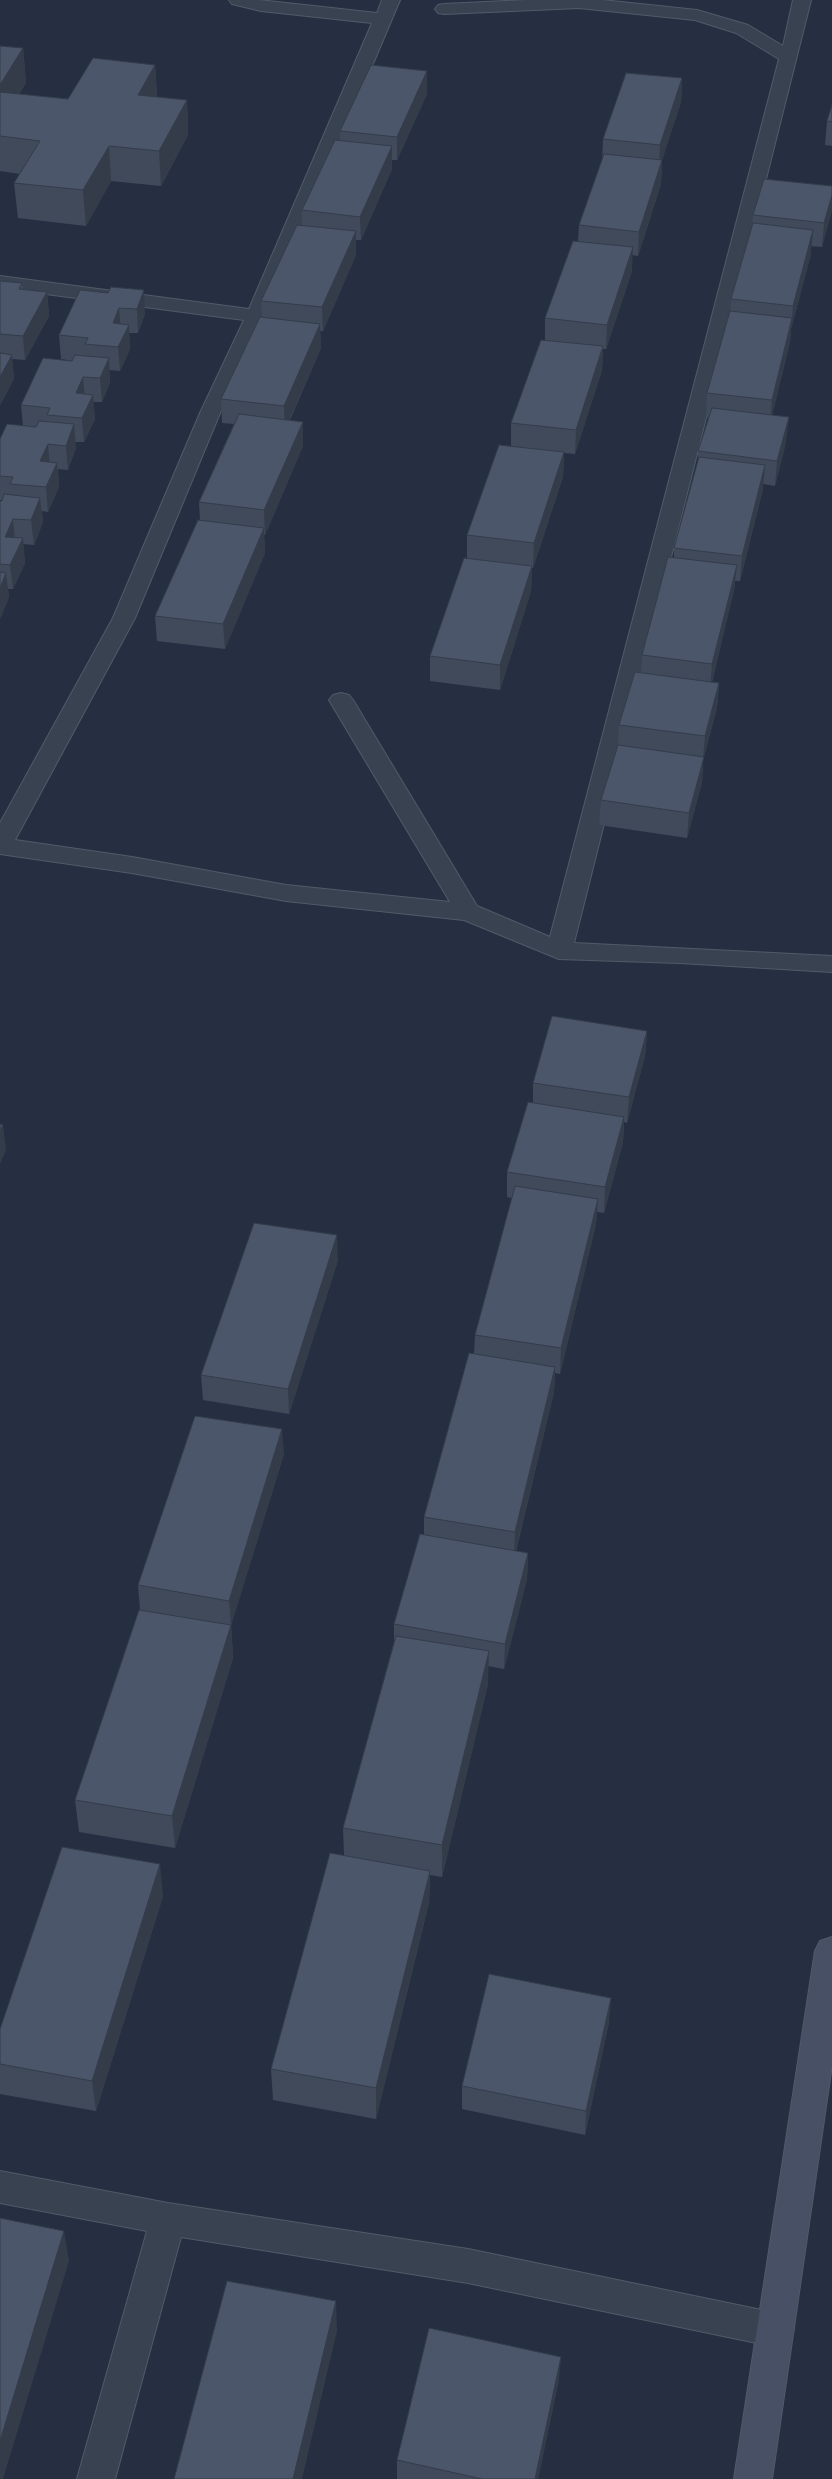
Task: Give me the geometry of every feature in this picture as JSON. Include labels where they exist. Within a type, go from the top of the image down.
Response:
[{"type":"street","points":[[238,0],[261,6],[388,10],[256,316],[210,413],[124,618],[0,845],[132,865],[286,893],[468,912],[559,951],[680,955],[832,964]]},
{"type":"street","points":[[559,951],[789,57],[802,0]]},
{"type":"street","points":[[444,10],[579,3],[697,15],[742,30],[789,57]]},
{"type":"street","points":[[0,282],[256,316]]},
{"type":"street","points":[[341,700],[468,912]]},
{"type":"street","points":[[752,2479],[832,1950]]},
{"type":"street","points":[[0,2188],[168,2219],[468,2266],[776,2330]]},
{"type":"street","points":[[96,2479],[168,2219]]},
{"type":"building","points":[[0,46],[23,48],[0,85]]},
{"type":"building","points":[[93,58],[155,65],[138,95],[187,100],[159,151],[109,146],[83,190],[14,183],[40,141],[0,136],[0,92],[68,99]]},
{"type":"building","points":[[371,65],[427,71],[397,137],[340,131]]},
{"type":"building","points":[[626,73],[682,78],[660,145],[603,139]]},
{"type":"building","points":[[832,105],[832,122],[827,121]]},
{"type":"building","points":[[335,140],[392,146],[360,217],[302,210]]},
{"type":"building","points":[[604,154],[662,160],[639,232],[579,225]]},
{"type":"building","points":[[764,179],[832,186],[832,195],[824,223],[753,215]]},
{"type":"building","points":[[753,223],[813,230],[793,306],[731,299]]},
{"type":"building","points":[[297,225],[356,231],[322,307],[261,301]]},
{"type":"building","points":[[573,241],[633,247],[607,325],[545,318]]},
{"type":"building","points":[[0,281],[22,283],[19,289],[47,292],[23,336],[0,334]]},
{"type":"building","points":[[111,287],[144,290],[137,309],[119,308],[113,323],[129,325],[118,347],[85,344],[88,338],[59,335],[80,290],[108,293]]},
{"type":"building","points":[[730,311],[792,318],[772,400],[707,393]]},
{"type":"building","points":[[260,317],[320,324],[284,406],[221,399]]},
{"type":"building","points":[[541,340],[603,346],[576,430],[511,423]]},
{"type":"building","points":[[0,353],[12,355],[0,377]]},
{"type":"building","points":[[75,355],[109,358],[100,378],[83,377],[76,393],[93,395],[82,418],[47,415],[50,408],[21,405],[43,358],[72,361]]},
{"type":"building","points":[[712,408],[789,417],[777,461],[698,451]]},
{"type":"building","points":[[239,414],[303,422],[264,510],[199,502]]},
{"type":"building","points":[[39,421],[74,424],[66,446],[48,444],[40,461],[57,463],[46,487],[10,484],[13,477],[0,476],[0,439],[7,424],[36,427]]},
{"type":"building","points":[[499,445],[564,452],[534,543],[467,535]]},
{"type":"building","points":[[699,457],[765,465],[742,556],[674,548]]},
{"type":"building","points":[[4,494],[40,498],[31,520],[13,519],[5,537],[23,538],[10,565],[0,564],[0,501],[2,501]]},
{"type":"building","points":[[198,520],[264,528],[223,624],[155,616]]},
{"type":"building","points":[[668,557],[737,565],[712,664],[642,655]]},
{"type":"building","points":[[464,558],[532,566],[500,665],[430,656]]},
{"type":"building","points":[[0,572],[6,573],[0,588]]},
{"type":"building","points":[[635,672],[719,683],[705,736],[619,725]]},
{"type":"building","points":[[618,745],[704,757],[689,813],[601,800]]},
{"type":"building","points":[[552,1016],[647,1031],[629,1097],[533,1083]]},
{"type":"building","points":[[528,1102],[624,1117],[605,1187],[507,1172]]},
{"type":"building","points":[[515,1186],[598,1199],[561,1348],[475,1335]]},
{"type":"building","points":[[254,1223],[337,1235],[288,1389],[201,1375]]},
{"type":"building","points":[[469,1353],[555,1367],[515,1532],[424,1517]]},
{"type":"building","points":[[195,1416],[282,1429],[229,1601],[138,1585]]},
{"type":"building","points":[[420,1534],[528,1553],[505,1644],[394,1624]]},
{"type":"building","points":[[139,1610],[231,1625],[172,1816],[75,1800]]},
{"type":"building","points":[[396,1636],[489,1651],[442,1845],[343,1828]]},
{"type":"building","points":[[62,1847],[160,1864],[92,2081],[0,2064],[0,2029]]},
{"type":"building","points":[[330,1853],[430,1871],[376,2088],[271,2069]]},
{"type":"building","points":[[489,1974],[611,1998],[586,2111],[462,2086]]},
{"type":"building","points":[[0,2218],[64,2231],[0,2441]]},
{"type":"building","points":[[227,2281],[336,2301],[293,2479],[174,2479]]},
{"type":"building","points":[[429,2328],[561,2357],[535,2479],[482,2479],[397,2460]]}]
